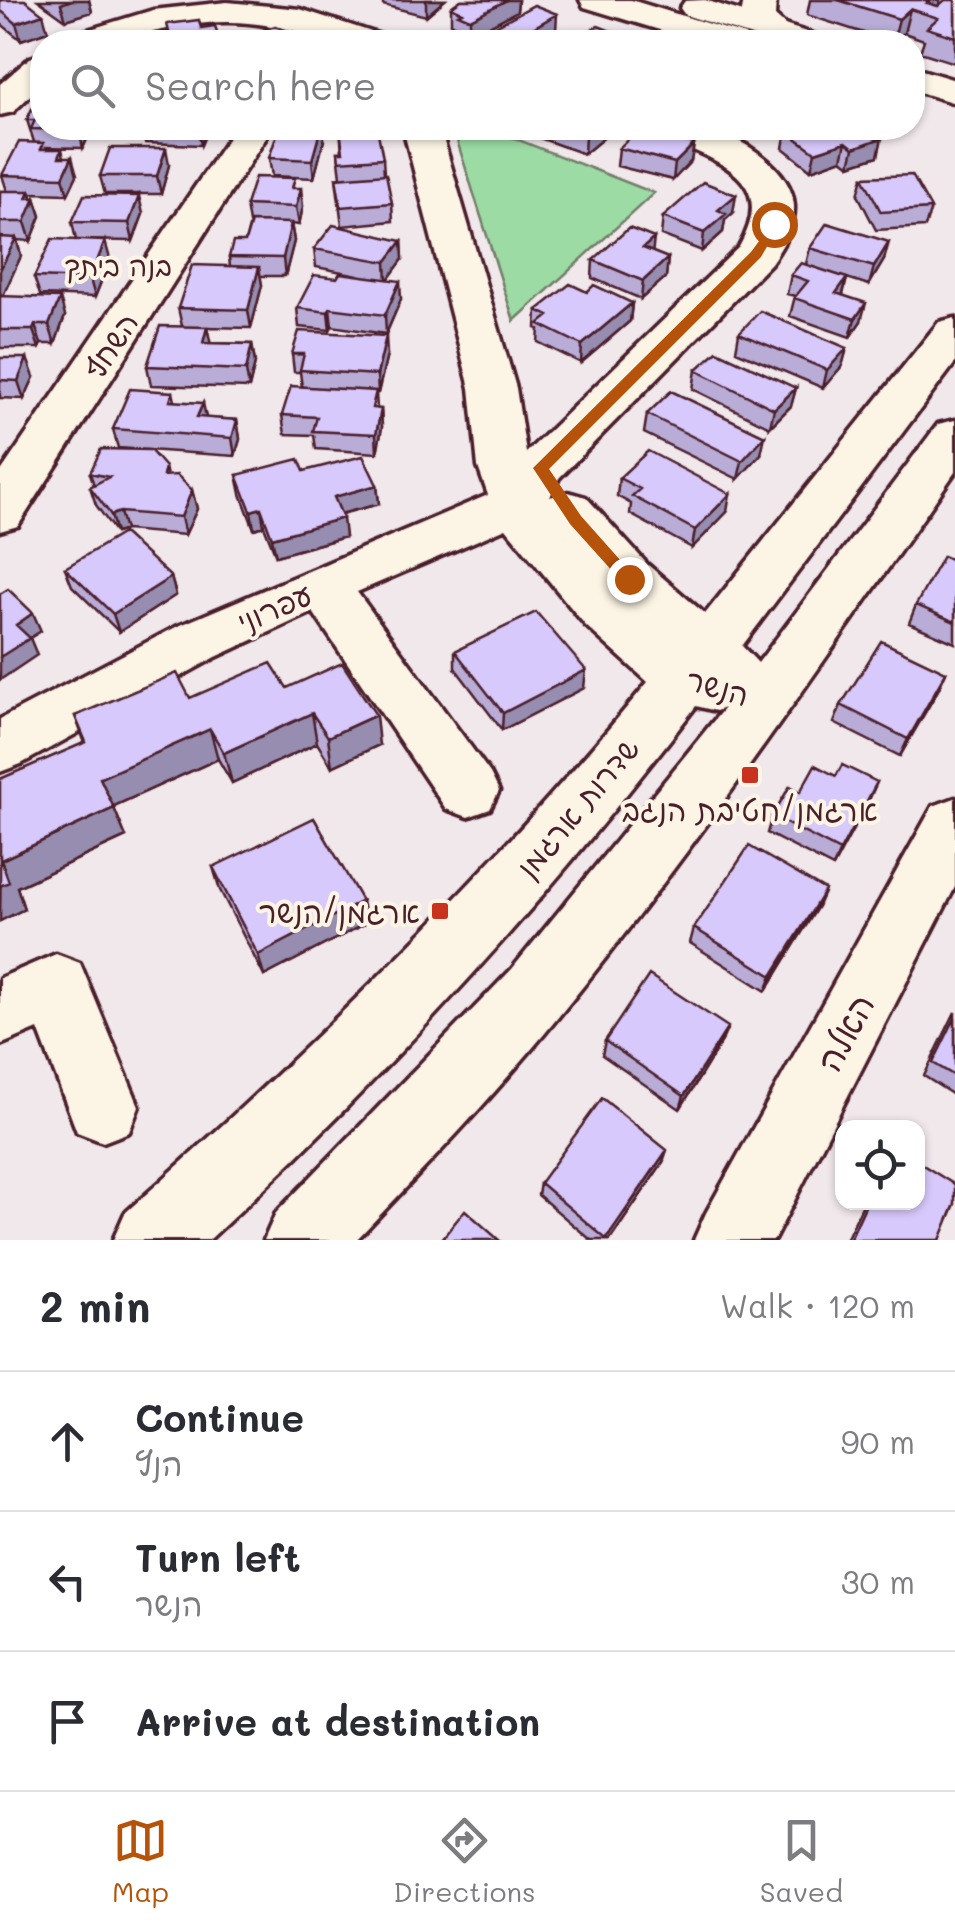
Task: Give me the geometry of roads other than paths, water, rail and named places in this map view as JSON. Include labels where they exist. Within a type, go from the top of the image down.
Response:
[{"type":"street","points":[[596,0],[694,30]]},
{"type":"street","points":[[670,0],[766,30]]},
{"type":"street","points":[[760,0],[758,19],[777,30]]},
{"type":"street","points":[[122,30],[164,17],[244,10],[317,19],[342,30]]},
{"type":"street","points":[[0,104],[30,76]]},
{"type":"street","points":[[925,82],[955,92]]},
{"type":"street","points":[[925,107],[955,116]]},
{"type":"street","name":"השחף","points":[[0,513],[245,140]]},
{"type":"street","name":"הנשר","points":[[424,140],[492,388],[504,467],[529,486],[538,535],[605,612],[762,700]]},
{"type":"street","points":[[529,486],[756,254],[774,224],[772,194],[750,165],[731,152],[700,140]]},
{"type":"street","name":"שדרות ארגמן","points":[[152,1240],[355,1051],[464,938],[558,832],[955,332]]},
{"type":"street","points":[[303,1240],[423,1117],[534,994],[629,879],[955,436]]},
{"type":"street","name":"עפרוני","points":[[0,747],[180,650],[529,486]]},
{"type":"street","points":[[322,585],[468,791]]},
{"type":"street","name":"האלה","points":[[733,1240],[955,825]]},
{"type":"street","points":[[0,1012],[56,986],[103,1106]]},
{"type":"place","name":"ארגמן/חטיבת הנגב","points":[[750,775]]},
{"type":"place","name":"ארגמן/הנשר","points":[[440,911]]},
{"type":"district","name":"בנה ביתך","points":[[118,265]]}]
